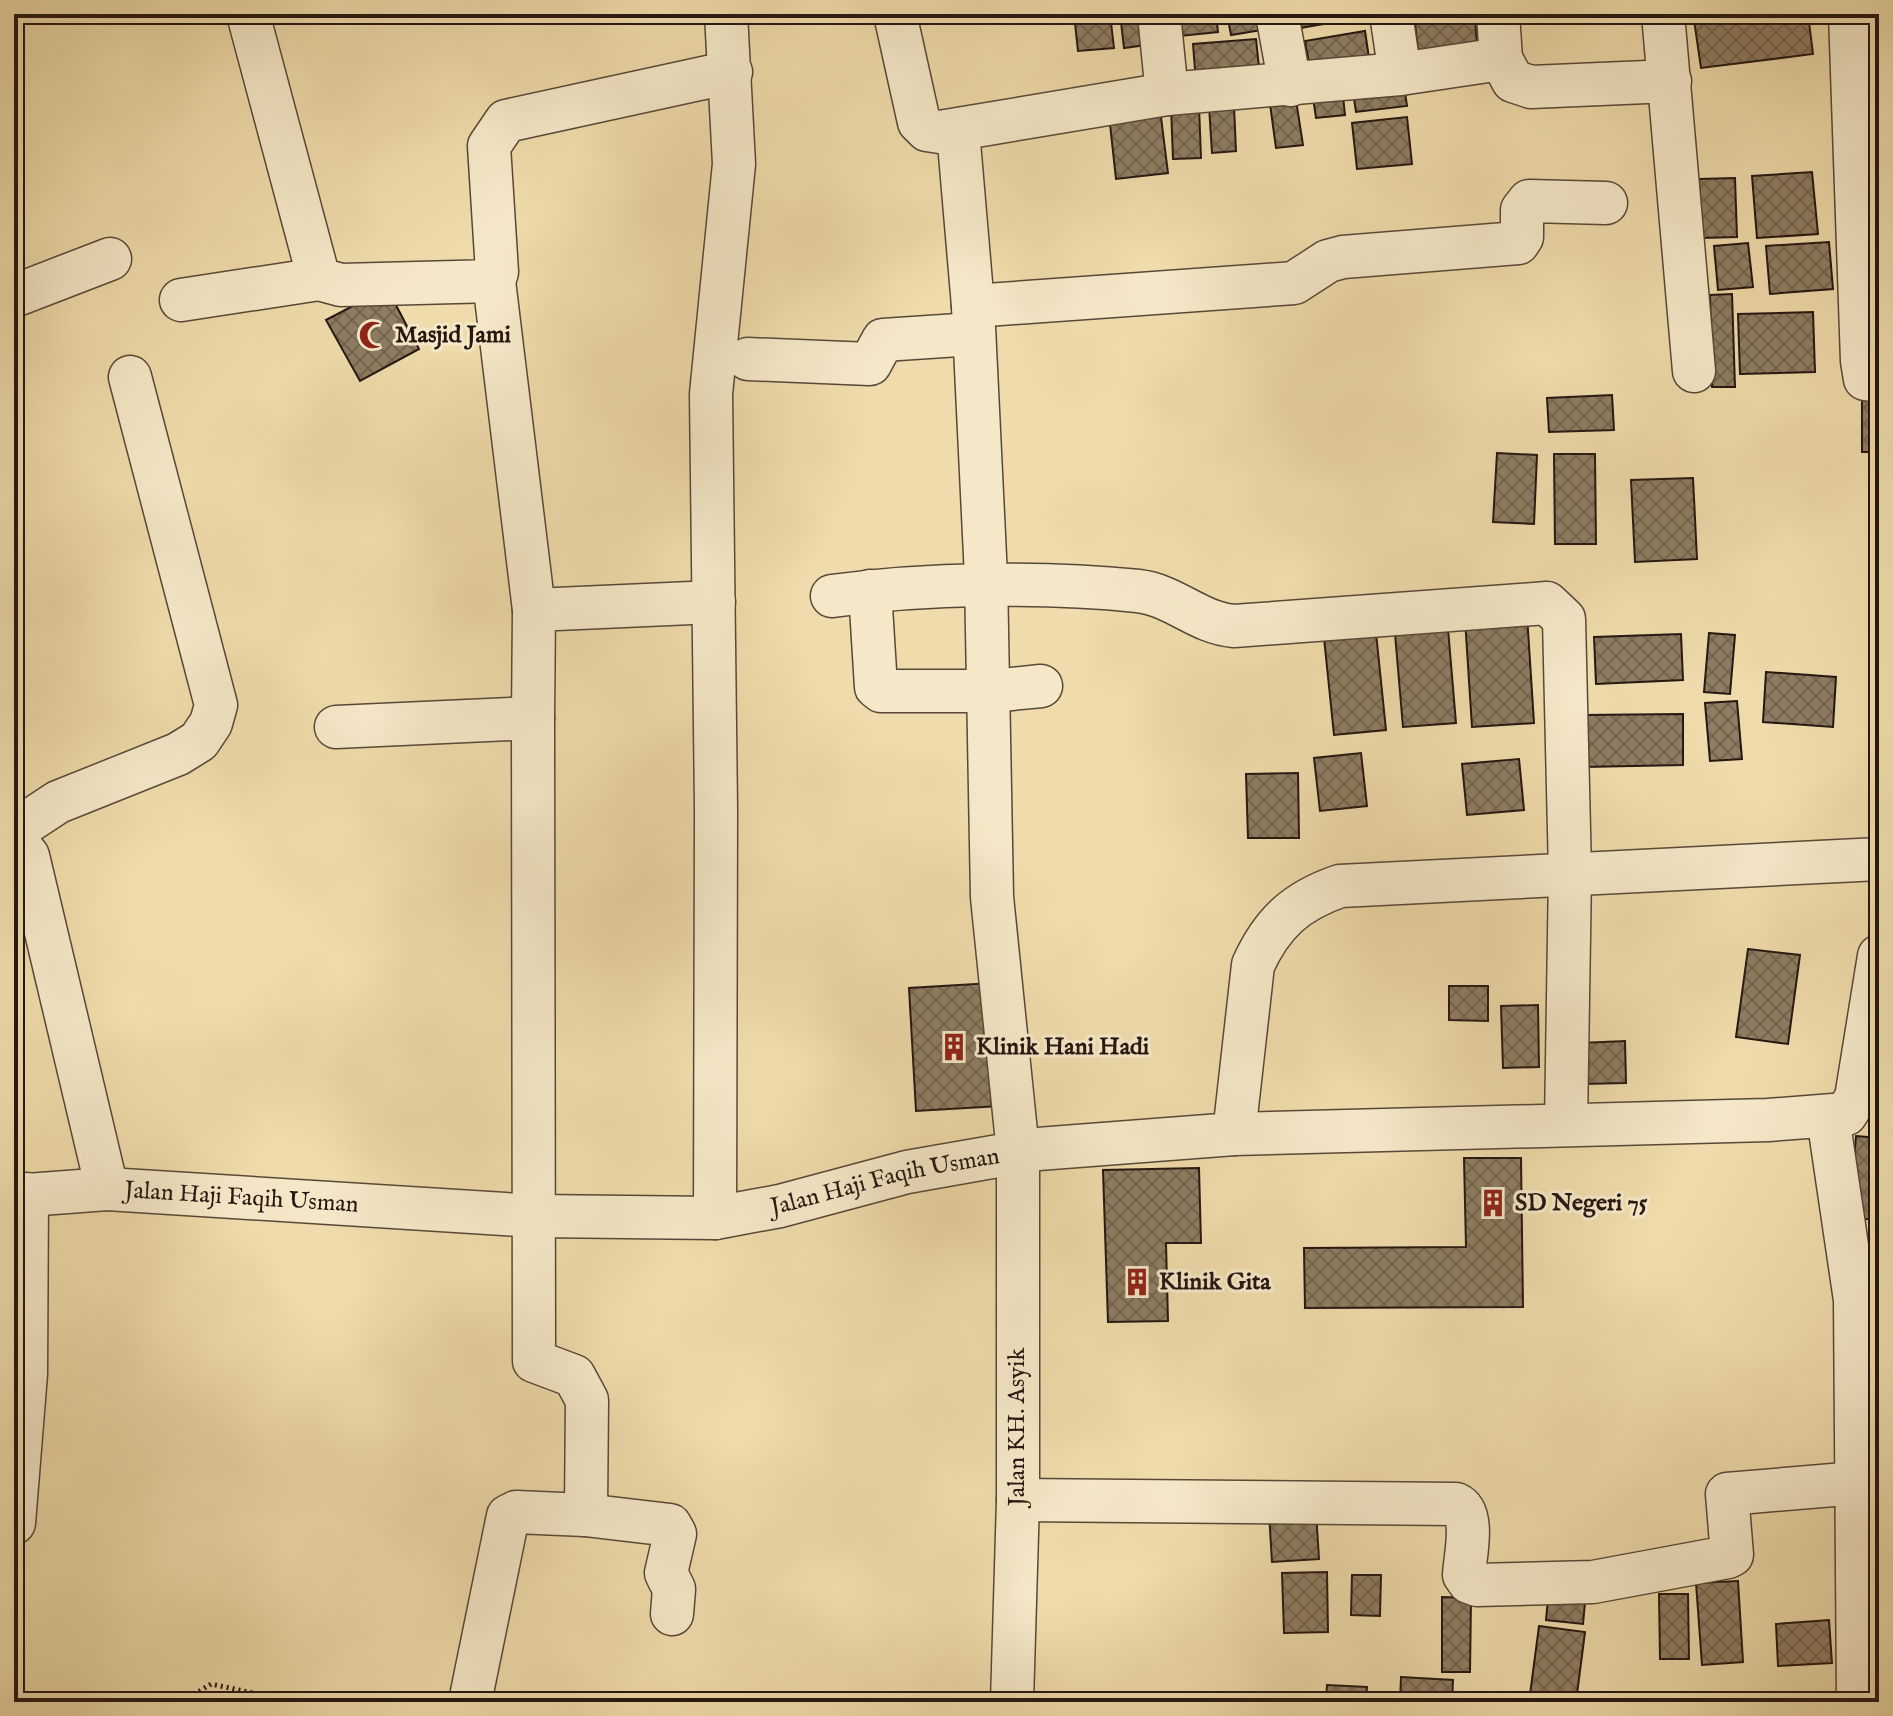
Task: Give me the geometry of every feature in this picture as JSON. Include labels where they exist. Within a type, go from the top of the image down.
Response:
[{"type":"street","points":[[248,14],[319,279]]},
{"type":"street","points":[[719,1217],[711,394],[734,164],[726,14]]},
{"type":"street","points":[[895,14],[919,122],[927,130],[958,131],[1167,94],[1400,74],[1501,59]]},
{"type":"street","points":[[1159,14],[1167,94]]},
{"type":"street","points":[[1277,14],[1290,85]]},
{"type":"street","points":[[1391,14],[1400,74]]},
{"type":"street","points":[[1498,14],[1501,59],[1513,81],[1531,87],[1670,81]]},
{"type":"street","points":[[1663,14],[1694,371]]},
{"type":"street","points":[[1850,14],[1862,361],[1865,379],[1879,381]]},
{"type":"street","points":[[585,1515],[587,1400],[574,1376],[534,1361],[534,610],[494,281],[497,272],[489,146],[506,121],[731,72]]},
{"type":"street","name":"Jalan KH. Asyik","points":[[958,131],[973,320],[991,691],[992,897],[1018,1152],[1018,1500],[1012,1702]]},
{"type":"street","points":[[748,359],[870,364],[883,340],[973,320],[1294,283],[1328,261],[1343,257],[1518,243],[1522,237],[1522,210],[1529,201],[1606,203]]},
{"type":"street","points":[[14,296],[110,259]]},
{"type":"street","points":[[181,300],[319,279],[341,285],[494,281]]},
{"type":"street","points":[[14,831],[58,802],[178,754],[199,741],[211,723],[216,705],[130,377]]},
{"type":"street","points":[[1041,686],[991,691],[881,691],[876,687],[851,594],[986,586],[1138,591],[1178,602],[1214,624],[1234,626],[1547,603],[1564,619],[1570,873],[1566,1124]]},
{"type":"street","points":[[534,610],[714,602]]},
{"type":"street","points":[[336,727],[533,718]]},
{"type":"street","points":[[14,839],[28,856],[107,1189]]},
{"type":"street","points":[[1234,1134],[1253,965],[1264,939],[1289,910],[1313,895],[1340,886],[1879,859]]},
{"type":"street","points":[[1858,1702],[1870,1661],[1857,1483],[1867,1300],[1828,1117],[1846,1114],[1856,1098],[1879,956]]},
{"type":"street","name":"Jalan Haji Faqih Usman","points":[[21,1195],[107,1189],[536,1216],[719,1217],[780,1206],[907,1172],[1018,1152],[1234,1134],[1828,1117]]},
{"type":"street","points":[[14,1523],[26,1374],[21,1195]]},
{"type":"street","points":[[1018,1500],[1456,1504],[1463,1508],[1467,1517],[1464,1575],[1469,1582],[1489,1585],[1593,1582],[1728,1557],[1732,1555],[1726,1497],[1857,1483]]},
{"type":"street","points":[[470,1702],[488,1623],[502,1532],[508,1516],[516,1512],[585,1515],[670,1525],[675,1534],[666,1573],[674,1589],[672,1614]]},
{"type":"path","points":[[194,1702],[198,1692],[211,1684],[295,1702]]},
{"type":"building","points":[[1074,14],[1110,14],[1114,48],[1078,51]]},
{"type":"building","points":[[1120,14],[1150,14],[1154,44],[1124,48]]},
{"type":"building","points":[[1178,14],[1216,14],[1218,32],[1180,36]]},
{"type":"building","points":[[1227,14],[1260,14],[1262,30],[1231,35]]},
{"type":"building","points":[[1291,14],[1329,14],[1330,23],[1294,29]]},
{"type":"building","points":[[1748,14],[1808,14],[1813,54],[1701,68],[1694,20]]},
{"type":"building","points":[[1864,14],[1879,14],[1879,119],[1874,119]]},
{"type":"building","points":[[1475,19],[1478,56],[1419,61],[1415,23]]},
{"type":"building","points":[[1365,31],[1370,65],[1311,74],[1305,41]]},
{"type":"building","points":[[1256,39],[1260,77],[1196,82],[1193,44]]},
{"type":"building","points":[[1403,79],[1407,106],[1356,112],[1352,86]]},
{"type":"building","points":[[1342,87],[1345,115],[1316,118],[1312,90]]},
{"type":"building","points":[[1296,100],[1303,145],[1276,148],[1270,104]]},
{"type":"building","points":[[1199,106],[1201,158],[1173,159],[1171,107]]},
{"type":"building","points":[[1209,106],[1234,106],[1236,151],[1212,153]]},
{"type":"building","points":[[1160,109],[1168,173],[1116,179],[1109,115]]},
{"type":"building","points":[[1407,117],[1412,164],[1357,169],[1352,123]]},
{"type":"building","points":[[1812,172],[1818,234],[1757,238],[1752,176]]},
{"type":"building","points":[[1735,178],[1737,237],[1701,238],[1699,179]]},
{"type":"building","points":[[1829,242],[1833,289],[1770,294],[1766,246]]},
{"type":"building","points":[[1748,243],[1753,287],[1718,290],[1714,246]]},
{"type":"building","name":"Masjid Jami","points":[[387,288],[419,349],[360,381],[326,320]]},
{"type":"building","points":[[1732,294],[1735,387],[1712,387],[1710,295]]},
{"type":"building","points":[[1813,312],[1815,372],[1740,374],[1738,314]]},
{"type":"building","points":[[1612,395],[1614,430],[1549,432],[1547,398]]},
{"type":"building","points":[[1862,395],[1879,395],[1879,452],[1862,452]]},
{"type":"building","points":[[1497,453],[1537,455],[1534,524],[1493,522]]},
{"type":"building","points":[[1554,454],[1595,454],[1596,544],[1555,544]]},
{"type":"building","points":[[1693,478],[1697,559],[1635,562],[1631,480]]},
{"type":"building","points":[[1527,615],[1534,723],[1472,727],[1465,619]]},
{"type":"building","points":[[1447,617],[1456,723],[1403,727],[1394,622]]},
{"type":"building","points":[[1375,623],[1386,730],[1334,735],[1323,628]]},
{"type":"building","points":[[1709,633],[1735,635],[1730,694],[1704,692]]},
{"type":"building","points":[[1681,634],[1683,680],[1596,684],[1594,637]]},
{"type":"building","points":[[1766,672],[1836,677],[1833,727],[1763,722]]},
{"type":"building","points":[[1737,701],[1742,759],[1710,761],[1705,703]]},
{"type":"building","points":[[1683,714],[1683,765],[1583,767],[1583,715]]},
{"type":"building","points":[[1361,753],[1367,806],[1320,811],[1314,758]]},
{"type":"building","points":[[1519,759],[1524,810],[1467,815],[1462,764]]},
{"type":"building","points":[[1298,773],[1299,838],[1248,838],[1246,774]]},
{"type":"building","points":[[1748,949],[1800,955],[1788,1044],[1736,1037]]},
{"type":"building","name":"Klinik Hani Hadi","points":[[992,983],[1000,1106],[916,1111],[909,988]]},
{"type":"building","points":[[1449,986],[1488,986],[1488,1021],[1449,1020]]},
{"type":"building","points":[[1538,1005],[1539,1067],[1503,1068],[1501,1006]]},
{"type":"building","points":[[1625,1041],[1626,1083],[1582,1084],[1580,1043]]},
{"type":"building","points":[[1856,1136],[1879,1138],[1879,1220],[1850,1218]]},
{"type":"building","name":"SD Negeri 75","points":[[1464,1158],[1521,1158],[1523,1307],[1305,1308],[1304,1248],[1466,1247]]},
{"type":"building","name":"Klinik Gita","points":[[1199,1168],[1201,1243],[1166,1243],[1168,1321],[1108,1322],[1103,1170]]},
{"type":"building","points":[[1879,1238],[1879,1282],[1855,1283],[1852,1239]]},
{"type":"building","points":[[1316,1511],[1319,1559],[1272,1562],[1269,1513]]},
{"type":"building","points":[[1327,1572],[1328,1632],[1284,1633],[1282,1573]]},
{"type":"building","points":[[1352,1575],[1381,1575],[1380,1616],[1351,1615]]},
{"type":"building","points":[[1738,1581],[1743,1662],[1702,1665],[1696,1583]]},
{"type":"building","points":[[1549,1588],[1586,1592],[1583,1624],[1546,1620]]},
{"type":"building","points":[[1659,1594],[1688,1594],[1689,1659],[1660,1659]]},
{"type":"building","points":[[1442,1597],[1471,1598],[1470,1672],[1442,1672]]},
{"type":"building","points":[[1829,1620],[1832,1663],[1778,1666],[1776,1624]]},
{"type":"building","points":[[1539,1626],[1585,1632],[1576,1702],[1529,1702]]},
{"type":"building","points":[[1401,1677],[1453,1680],[1452,1702],[1400,1702]]},
{"type":"building","points":[[1327,1685],[1367,1687],[1366,1702],[1326,1702]]},
{"type":"building","points":[[1703,1693],[1703,1702],[1673,1702],[1672,1694]]},
{"type":"place","name":"Masjid Jami","points":[[373,335]]},
{"type":"place","name":"Klinik Hani Hadi","points":[[954,1047]]},
{"type":"place","name":"SD Negeri 75","points":[[1493,1203]]},
{"type":"place","name":"Klinik Gita","points":[[1137,1282]]}]
